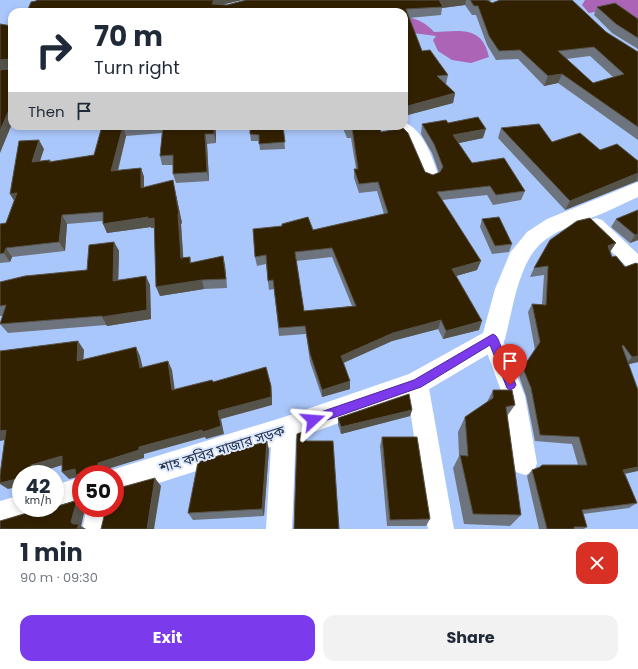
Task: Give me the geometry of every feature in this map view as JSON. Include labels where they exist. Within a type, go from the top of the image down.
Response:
[{"type":"main road","points":[[493,339],[503,296],[521,253],[534,238],[554,224],[584,213],[638,189]]},
{"type":"main road","name":"শাহ কবির মাজার সড়ক","points":[[124,479],[284,430],[417,383],[493,339]]},
{"type":"main road","points":[[0,516],[12,512]]},
{"type":"street","points":[[405,130],[414,138],[424,157],[431,177]]},
{"type":"street","points":[[584,213],[638,266]]},
{"type":"street","points":[[493,339],[514,396],[525,463]]},
{"type":"street","points":[[417,383],[441,529]]},
{"type":"street","points":[[279,529],[284,430]]},
{"type":"street","points":[[95,529],[98,517]]},
{"type":"shaded area","points":[[585,0],[638,0],[638,25],[611,9],[589,13],[582,5]]},
{"type":"shaded area","points":[[408,17],[422,22],[434,32],[469,32],[481,39],[486,47],[489,57],[471,63],[452,60],[438,51],[433,40],[436,36],[413,33]]},
{"type":"building","points":[[214,0],[212,4],[227,5],[246,0],[439,0],[443,7],[408,9],[29,8],[31,2]]},
{"type":"building","points":[[470,0],[487,0],[492,3],[500,0],[572,0],[606,32],[638,52],[638,127],[562,74],[548,76],[520,50],[499,51],[489,36],[478,6],[474,6]],"holes":[[[594,47],[624,74],[593,83],[558,51]]]},
{"type":"building","points":[[615,3],[638,19],[638,38],[616,24],[597,7]]},
{"type":"building","points":[[408,14],[422,51],[430,50],[448,75],[437,76],[455,93],[408,106]]},
{"type":"building","points":[[0,24],[8,25],[8,59],[0,60]]},
{"type":"building","points":[[8,69],[8,112],[0,131],[0,70]]},
{"type":"building","points":[[478,117],[486,129],[453,135],[472,163],[504,158],[525,191],[496,195],[490,186],[437,192],[481,261],[452,269],[482,321],[446,331],[441,320],[393,333],[341,356],[350,381],[322,390],[310,354],[305,326],[279,328],[273,280],[268,281],[266,255],[255,257],[253,229],[282,226],[282,224],[308,217],[313,230],[388,213],[378,182],[359,184],[354,169],[358,169],[352,130],[380,130],[381,132],[405,130],[408,133],[425,172],[433,175],[440,172],[443,167],[434,144],[422,124],[446,120],[448,123]],"holes":[[[332,248],[356,306],[304,311],[295,252]]]},
{"type":"building","points":[[539,124],[552,142],[580,133],[600,150],[617,144],[638,161],[638,173],[570,201],[501,128]]},
{"type":"building","points":[[101,130],[122,130],[111,171],[141,168],[141,188],[173,180],[179,214],[181,258],[190,257],[190,263],[223,256],[226,279],[202,280],[156,287],[154,218],[148,219],[148,217],[103,224],[103,212],[62,215],[59,242],[6,248],[4,253],[0,254],[0,224],[6,223],[17,193],[10,194],[19,141],[39,140],[32,162],[50,160],[49,162],[94,155]]},
{"type":"building","points":[[163,130],[214,130],[214,134],[205,134],[207,172],[173,174],[173,155],[160,156]]},
{"type":"building","points":[[250,130],[284,130],[285,142],[259,144],[259,135],[250,134]]},
{"type":"building","points":[[638,210],[638,234],[635,235],[616,219]]},
{"type":"building","points":[[499,217],[512,244],[495,246],[482,219]]},
{"type":"building","points":[[590,218],[616,243],[608,246],[612,257],[616,256],[625,267],[636,263],[638,264],[638,356],[632,357],[623,345],[622,346],[638,390],[638,467],[623,470],[637,503],[582,510],[587,527],[574,527],[574,529],[547,529],[532,470],[542,465],[587,465],[579,437],[540,435],[531,388],[524,371],[524,366],[540,342],[532,304],[546,305],[548,266],[534,268],[550,240],[577,221]]},
{"type":"building","points":[[114,242],[113,281],[146,276],[147,310],[102,317],[0,324],[6,305],[0,306],[0,282],[25,276],[87,270],[89,245]]},
{"type":"building","points":[[78,341],[77,361],[136,347],[140,368],[168,361],[172,390],[212,380],[213,382],[266,367],[271,386],[271,397],[218,411],[221,426],[203,432],[202,430],[139,447],[139,450],[98,463],[98,465],[72,465],[72,470],[64,472],[62,456],[31,465],[12,465],[12,480],[0,483],[6,430],[0,431],[0,351]]},
{"type":"building","points":[[493,390],[512,390],[515,405],[506,407],[521,515],[473,514],[460,455],[468,456],[465,417],[493,398]]},
{"type":"building","points":[[409,394],[412,410],[341,427],[338,418]]},
{"type":"building","points":[[305,431],[306,441],[333,441],[339,529],[294,529],[297,434]]},
{"type":"building","points":[[382,437],[417,437],[430,519],[390,520]]},
{"type":"building","points":[[267,441],[262,509],[188,513],[198,462]]},
{"type":"building","points":[[155,478],[147,529],[101,529],[104,517],[124,517],[124,487]]},
{"type":"building","points":[[72,502],[71,522],[73,524],[79,524],[77,529],[0,529],[0,521],[14,517],[64,517],[64,504]]},
{"type":"route","points":[[313,420],[417,383],[493,339],[507,373],[510,385]]}]
